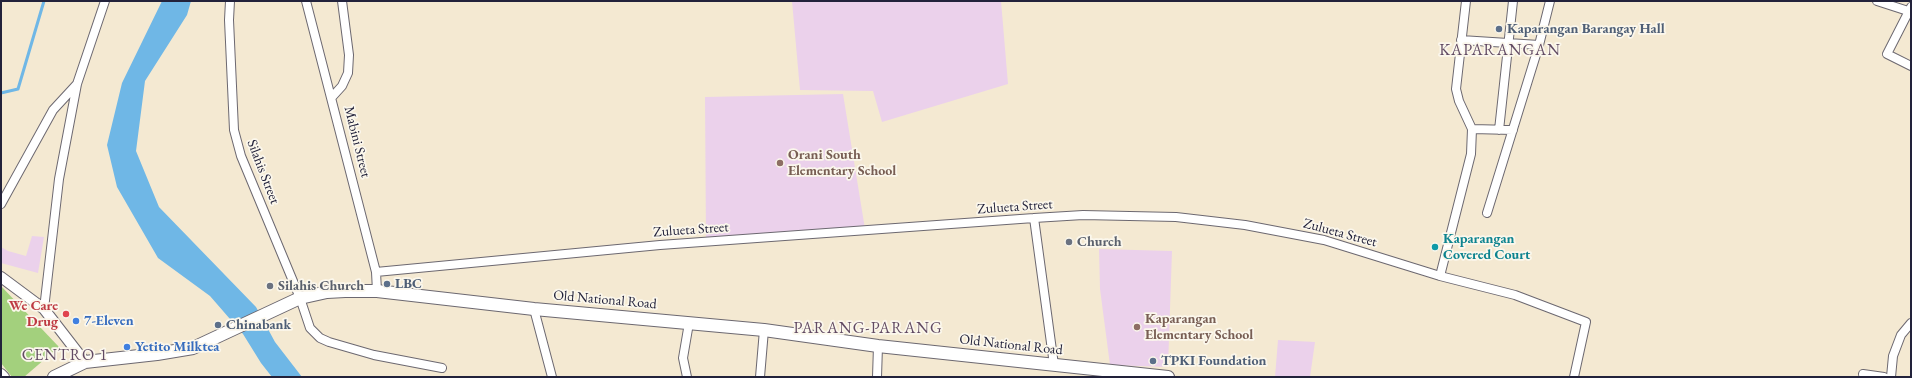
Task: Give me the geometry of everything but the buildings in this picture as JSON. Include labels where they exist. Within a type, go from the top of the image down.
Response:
[{"type":"main road","name":"Old National Road","points":[[54,377],[85,362],[157,354],[193,348],[300,298],[327,292],[377,291],[534,309],[764,330],[878,346],[1054,365],[1122,375],[1168,377]]},
{"type":"street","points":[[44,309],[59,179],[77,84],[105,1]]},
{"type":"street","name":"Silahis Street","points":[[230,1],[229,20],[234,130],[241,156],[300,298],[310,328],[320,338],[374,355],[442,368]]},
{"type":"street","name":"Mabini Street","points":[[306,1],[376,272],[377,291]]},
{"type":"street","points":[[332,97],[342,86],[348,73],[349,55],[342,1]]},
{"type":"street","points":[[1440,276],[1471,154],[1472,130],[1456,89],[1466,1]]},
{"type":"street","points":[[1499,130],[1513,1]]},
{"type":"street","points":[[1487,213],[1539,45],[1550,1]]},
{"type":"street","points":[[1877,1],[1910,10],[1887,54],[1911,66]]},
{"type":"street","points":[[1461,40],[1539,45]]},
{"type":"street","points":[[2,200],[53,110],[77,84]]},
{"type":"street","points":[[1472,130],[1513,130]]},
{"type":"street","name":"Zulueta Street","points":[[376,272],[660,245],[1034,218],[1083,215],[1176,217],[1245,225],[1324,240],[1440,276],[1515,295],[1586,322],[1574,377]]},
{"type":"street","points":[[1034,218],[1054,365]]},
{"type":"street","points":[[1,277],[44,309],[85,362]]},
{"type":"street","points":[[534,309],[552,377]]},
{"type":"street","points":[[687,377],[683,358],[689,323]]},
{"type":"street","points":[[1891,377],[1893,356],[1901,335],[1911,323]]},
{"type":"street","points":[[760,377],[764,330]]},
{"type":"street","points":[[878,346],[878,377]]},
{"type":"street","points":[[1,374],[4,377]]},
{"type":"street","points":[[1862,374],[1884,377]]},
{"type":"shaded area","points":[[792,1],[1001,1],[1008,84],[882,122],[873,91],[800,90]]},
{"type":"shaded area","name":"Orani South Elementary School","points":[[843,94],[865,229],[706,240],[705,97]]},
{"type":"shaded area","points":[[32,236],[44,237],[38,273],[1,263],[1,247],[8,251],[26,256]]},
{"type":"shaded area","name":"Kaparangan Elementary School","points":[[1099,249],[1172,251],[1168,367],[1110,365],[1100,289]]},
{"type":"shaded area","points":[[1278,340],[1315,342],[1310,377],[1275,377]]},
{"type":"green space","points":[[1,286],[59,347],[24,377],[12,377],[1,363]]},
{"type":"water","points":[[162,1],[191,1],[187,15],[145,81],[136,151],[159,207],[256,307],[275,342],[302,377],[272,377],[261,363],[243,334],[210,296],[158,258],[117,187],[107,145],[122,83]]},
{"type":"waterway","points":[[1,93],[18,89],[44,1]]},
{"type":"place","name":"Kaparangan Barangay Hall","points":[[1499,29]]},
{"type":"place","name":"Orani South Elementary School","points":[[780,163]]},
{"type":"place","name":"Church","points":[[1069,242]]},
{"type":"place","name":"Kaparangan Covered Court","points":[[1435,247]]},
{"type":"place","name":"LBC","points":[[387,284]]},
{"type":"place","name":"Silahis Church","points":[[270,286]]},
{"type":"place","name":"We Care Drug","points":[[66,314]]},
{"type":"place","name":"7-Eleven","points":[[76,321]]},
{"type":"place","name":"Chinabank","points":[[218,325]]},
{"type":"place","name":"Kaparangan Elementary School","points":[[1137,327]]},
{"type":"place","name":"Yetito Milktea","points":[[127,347]]},
{"type":"place","name":"TPKI Foundation","points":[[1153,361]]},
{"type":"district","name":"KAPARANGAN","points":[[1500,51]]},
{"type":"district","name":"PARANG-PARANG","points":[[868,329]]},
{"type":"district","name":"CENTRO 1","points":[[65,356]]}]
